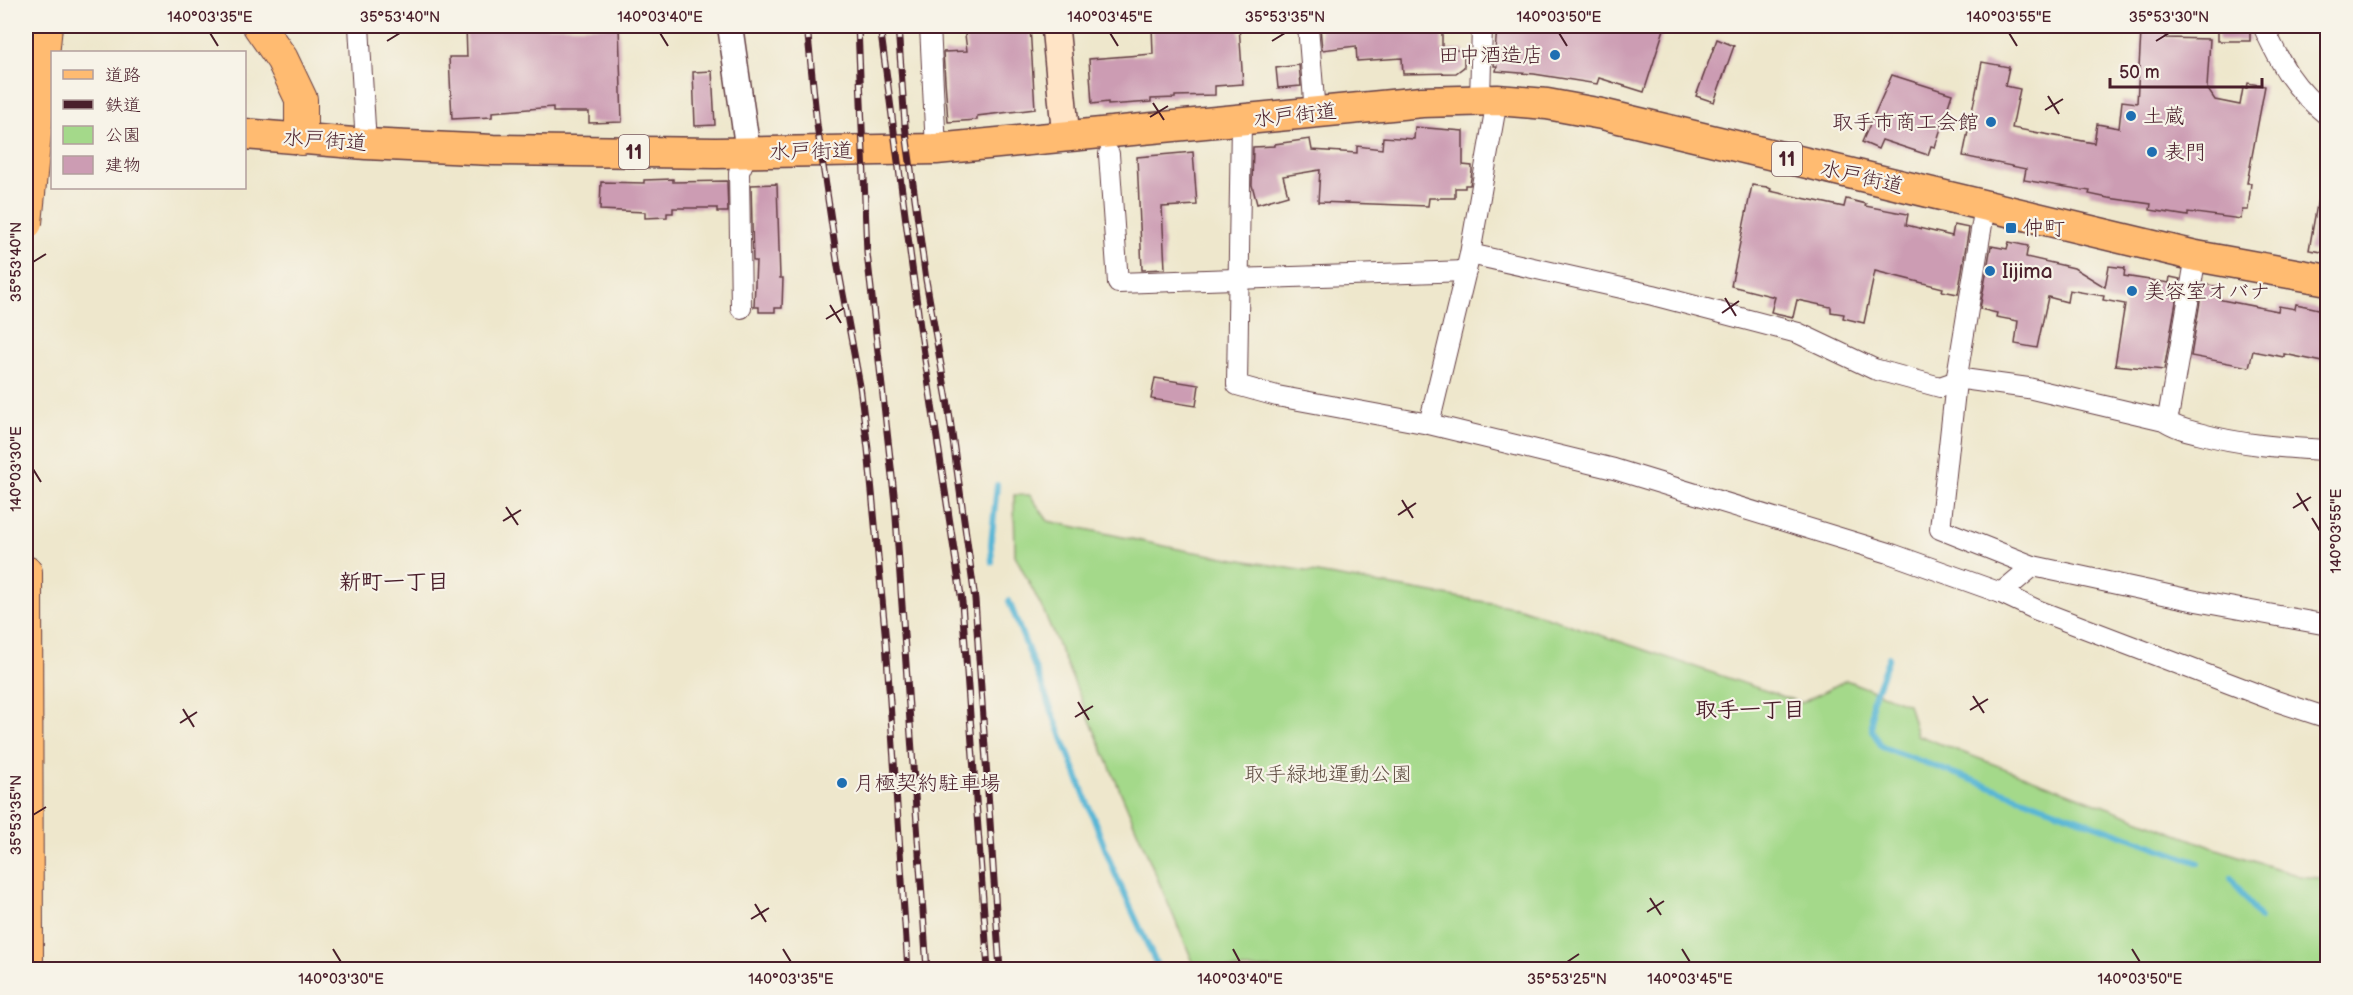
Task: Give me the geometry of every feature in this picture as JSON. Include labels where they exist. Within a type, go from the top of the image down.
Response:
[{"type":"highway","points":[[26,223],[46,26]]},
{"type":"highway","points":[[259,26],[282,59],[301,99],[301,139]]},
{"type":"highway","points":[[26,572],[27,969]]},
{"type":"main road","points":[[1054,26],[1066,137]]},
{"type":"main road","name":"水戸街道","points":[[246,134],[366,144],[493,150],[748,152],[936,149],[1422,102],[1489,99],[1547,104],[1602,114],[2196,256],[2328,280]]},
{"type":"main road","points":[[26,108],[51,111]]},
{"type":"street","points":[[358,26],[366,144]]},
{"type":"street","points":[[730,26],[748,152],[739,172],[741,308]]},
{"type":"street","points":[[930,26],[936,149]]},
{"type":"street","points":[[1308,26],[1315,113]]},
{"type":"street","points":[[1429,424],[1468,263],[1489,99],[1482,26]]},
{"type":"street","points":[[2263,26],[2293,84],[2328,117]]},
{"type":"street","points":[[1241,121],[1237,385],[1277,396],[1429,424],[1614,469],[1889,553],[2001,593],[2037,610],[2273,700],[2328,718]]},
{"type":"street","points":[[1109,154],[1118,283],[1237,279],[1468,263],[1653,295],[1798,333],[1839,350],[1874,369],[1940,387],[1963,379],[2028,388],[2164,420],[2172,426],[2223,440],[2278,448],[2328,450]]},
{"type":"street","points":[[1986,206],[1956,382],[1940,529],[2033,566],[2196,601],[2328,625]]},
{"type":"street","points":[[2164,420],[2169,411],[2196,256]]},
{"type":"street","points":[[2001,593],[2033,566]]},
{"type":"green space","name":"取手緑地運動公園","points":[[1014,495],[1030,495],[1048,521],[1183,550],[1520,608],[1802,703],[1846,680],[1908,704],[1917,735],[2214,848],[2299,876],[2327,879],[2327,969],[1196,969],[1044,612],[1015,555]]},
{"type":"building","points":[[466,26],[619,27],[622,122],[589,123],[589,112],[553,112],[553,107],[492,112],[492,117],[452,119],[449,57],[467,57]]},
{"type":"building","points":[[964,26],[1030,26],[1035,109],[977,116],[977,120],[948,122],[943,52],[967,51]]},
{"type":"building","points":[[1152,26],[1239,26],[1243,84],[1215,86],[1215,95],[1175,96],[1175,98],[1151,99],[1151,102],[1092,104],[1089,59],[1153,54]]},
{"type":"building","points":[[1320,26],[1442,26],[1442,50],[1464,50],[1464,67],[1456,73],[1403,74],[1402,58],[1357,61],[1356,46],[1322,50]]},
{"type":"building","points":[[1497,26],[1665,26],[1644,92],[1599,78],[1597,84],[1534,74],[1496,71],[1497,66],[1494,66]]},
{"type":"building","points":[[2218,26],[2250,26],[2250,41],[2218,41]]},
{"type":"building","points":[[2141,32],[2166,33],[2166,38],[2210,39],[2207,88],[2215,100],[2240,105],[2243,88],[2247,88],[2248,83],[2265,86],[2247,183],[2251,183],[2248,210],[2242,210],[2241,219],[2188,212],[2188,216],[2150,210],[2151,204],[2108,198],[2089,194],[2090,191],[2024,180],[2026,169],[1963,156],[1982,62],[2009,67],[2005,86],[2020,89],[2012,128],[2094,143],[2097,124],[2119,128],[2122,101],[2137,103]]},
{"type":"building","points":[[1717,39],[1734,46],[1714,102],[1696,96]]},
{"type":"building","points":[[1299,65],[1301,86],[1278,88],[1276,68]]},
{"type":"building","points":[[712,71],[715,125],[695,126],[693,72]]},
{"type":"building","points":[[1892,75],[1952,94],[1935,147],[1931,146],[1928,155],[1882,140],[1878,149],[1862,142]]},
{"type":"building","points":[[1415,127],[1463,131],[1463,165],[1472,166],[1472,171],[1470,185],[1465,185],[1465,188],[1455,188],[1455,198],[1429,198],[1428,206],[1318,202],[1320,170],[1283,176],[1288,195],[1257,204],[1252,185],[1253,147],[1275,146],[1275,144],[1310,139],[1312,150],[1357,153],[1357,146],[1382,149],[1383,137],[1414,139]]},
{"type":"building","points":[[1193,152],[1197,205],[1162,207],[1165,269],[1142,270],[1137,157]]},
{"type":"building","points":[[673,179],[673,182],[727,181],[728,212],[717,212],[717,208],[673,208],[673,213],[667,213],[667,217],[645,218],[645,212],[600,210],[601,182],[644,183],[644,180]]},
{"type":"building","points":[[777,184],[780,278],[783,278],[782,308],[775,308],[775,312],[759,312],[759,307],[754,307],[756,261],[753,261],[751,185]]},
{"type":"building","points":[[1752,185],[1844,207],[1846,199],[1866,204],[1865,206],[1908,214],[1906,225],[1952,236],[1954,225],[1969,228],[1958,294],[1875,271],[1864,323],[1843,318],[1844,314],[1831,312],[1831,307],[1797,300],[1793,317],[1771,312],[1775,297],[1731,286]]},
{"type":"building","points":[[2319,193],[2328,194],[2328,253],[2309,250]]},
{"type":"building","points":[[2009,242],[2028,246],[2026,257],[2074,268],[2105,287],[2109,266],[2125,268],[2124,276],[2169,283],[2170,277],[2180,279],[2164,370],[2115,365],[2125,304],[2103,300],[2104,296],[2069,290],[2067,302],[2048,297],[2037,348],[2015,344],[2018,321],[1996,317],[1997,313],[1980,309],[1991,246],[2007,249]]},
{"type":"building","points":[[2203,284],[2221,287],[2218,298],[2222,300],[2278,311],[2279,306],[2295,309],[2296,304],[2328,311],[2328,363],[2284,354],[2284,357],[2253,351],[2249,367],[2191,356]]},
{"type":"building","points":[[1155,378],[1199,385],[1196,406],[1151,399]]},
{"type":"waterway","points":[[992,562],[991,544],[997,485]]},
{"type":"waterway","points":[[1009,601],[1114,871],[1159,970]]},
{"type":"waterway","points":[[1889,657],[1872,702],[1872,730],[1882,747],[2199,863]]},
{"type":"waterway","points":[[2231,878],[2260,919]]},
{"type":"railway","points":[[807,26],[817,125],[838,267],[860,386],[868,449],[886,642],[908,970]]},
{"type":"railway","points":[[858,26],[867,253],[895,503],[927,970]]},
{"type":"railway","points":[[880,26],[920,327],[962,602],[988,970]]},
{"type":"railway","points":[[898,26],[905,125],[926,280],[948,405],[975,599],[1000,970]]},
{"type":"place","name":"田中酒造店","points":[[1555,55]]},
{"type":"place","name":"土蔵","points":[[2131,116]]},
{"type":"place","name":"取手市商工会館","points":[[1991,122]]},
{"type":"place","name":"表門","points":[[2152,152]]},
{"type":"place","name":"仲町","points":[[2011,228]]},
{"type":"place","name":"Iijima","points":[[1990,271]]},
{"type":"place","name":"美容室オバナ","points":[[2132,291]]},
{"type":"place","name":"月極契約駐車場","points":[[842,783]]},
{"type":"district","name":"新町一丁目","points":[[394,581]]},
{"type":"district","name":"取手一丁目","points":[[1750,709]]}]
